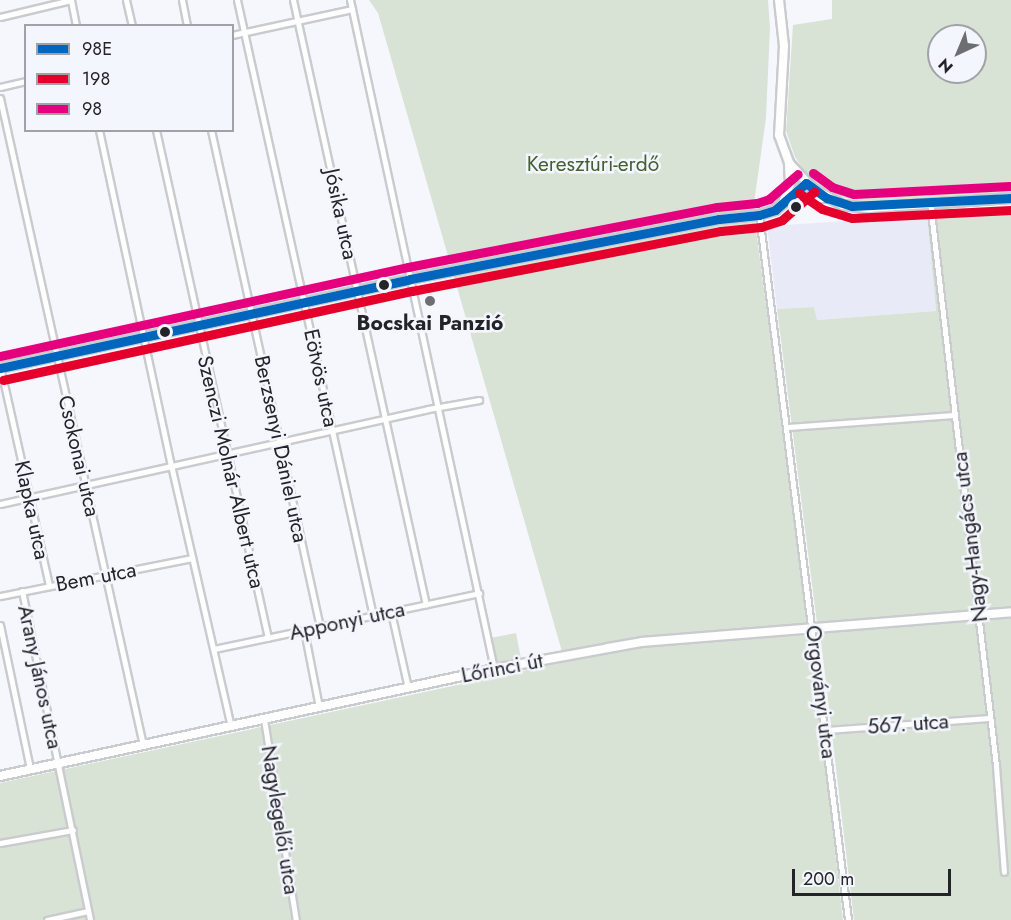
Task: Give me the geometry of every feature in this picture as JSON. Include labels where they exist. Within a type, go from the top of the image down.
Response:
[{"type":"street","points":[[0,17],[71,0],[76,24]]},
{"type":"street","points":[[126,0],[132,24]]},
{"type":"street","points":[[182,0],[187,24]]},
{"type":"street","name":"Eötvös utca","points":[[237,0],[373,616]]},
{"type":"street","name":"Jósika utca","points":[[293,0],[426,604]]},
{"type":"street","points":[[350,0],[494,669]]},
{"type":"street","points":[[778,0],[784,46],[778,124],[782,146],[789,163],[806,183],[827,198],[843,205],[869,208],[1011,198]]},
{"type":"street","points":[[234,34],[352,9]]},
{"type":"street","points":[[0,87],[24,81]]},
{"type":"street","name":"Csokonai utca","points":[[0,98],[143,745]]},
{"type":"street","points":[[99,132],[171,465],[231,726]]},
{"type":"street","name":"Szenczi Molnár Albert utca","points":[[156,132],[268,638]]},
{"type":"street","name":"Berzsenyi Dániel utca","points":[[211,132],[320,627]]},
{"type":"street","points":[[783,204],[790,184],[789,163]]},
{"type":"street","points":[[783,204],[806,183]]},
{"type":"street","points":[[0,367],[410,279],[719,219],[759,215],[802,198],[827,198]]},
{"type":"street","name":"Nagy-Hangács utca","points":[[930,203],[979,615],[1004,872]]},
{"type":"street","name":"Orgoványi utca","points":[[759,215],[826,730],[848,920]]},
{"type":"street","name":"Klapka utca","points":[[0,367],[49,586]]},
{"type":"street","points":[[0,504],[279,441],[479,400]]},
{"type":"street","points":[[787,428],[955,415]]},
{"type":"street","name":"Bem utca","points":[[0,596],[192,558]]},
{"type":"street","name":"Arany János utca","points":[[22,591],[90,920]]},
{"type":"street","name":"Apponyi utca","points":[[214,649],[479,593]]},
{"type":"street","points":[[391,612],[408,688]]},
{"type":"street","name":"Lőrinci út","points":[[0,776],[494,669],[642,642],[1011,612]]},
{"type":"street","points":[[0,625],[30,769]]},
{"type":"street","points":[[304,630],[320,707]]},
{"type":"street","name":"567. utca","points":[[826,730],[990,718]]},
{"type":"street","name":"Nagylegelői utca","points":[[264,719],[296,920]]},
{"type":"street","points":[[0,843],[73,830]]},
{"type":"street","points":[[47,920],[88,911]]},
{"type":"shaded area","points":[[927,216],[936,311],[817,320],[814,307],[777,309],[767,226]]},
{"type":"green space","name":"Keresztúri-erdő","points":[[369,0],[768,0],[770,27],[766,118],[754,203],[755,222],[808,618],[843,920],[0,920],[0,783],[565,662],[378,13]]},
{"type":"green space","points":[[832,0],[1011,0],[1011,193],[864,204],[837,195],[816,182],[795,157],[786,131],[793,25],[832,19]]},
{"type":"green space","points":[[1011,208],[1011,608],[817,623],[777,309],[814,307],[817,320],[936,311],[927,216]]},
{"type":"green space","points":[[1011,618],[1011,920],[854,920],[820,633]]},
{"type":"green space","points":[[516,633],[521,658],[496,662],[491,638]]},
{"type":"transit line","name":"98","points":[[813,173],[832,187],[854,194],[1010,186]]},
{"type":"transit line","name":"98","points":[[0,356],[408,267],[717,207],[757,203],[769,199],[798,174]]},
{"type":"transit line","name":"98E","points":[[806,183],[827,198],[852,206],[1011,198]]},
{"type":"transit line","name":"98E","points":[[0,368],[410,279],[719,219],[759,215],[775,210],[806,183]]},
{"type":"transit line","name":"198","points":[[3,380],[412,291],[721,231],[761,227],[782,220],[814,192]]},
{"type":"transit line","name":"198","points":[[799,193],[822,209],[852,218],[1011,210]]},
{"type":"place","name":"Bocskai Panzió","points":[[430,301]]}]
